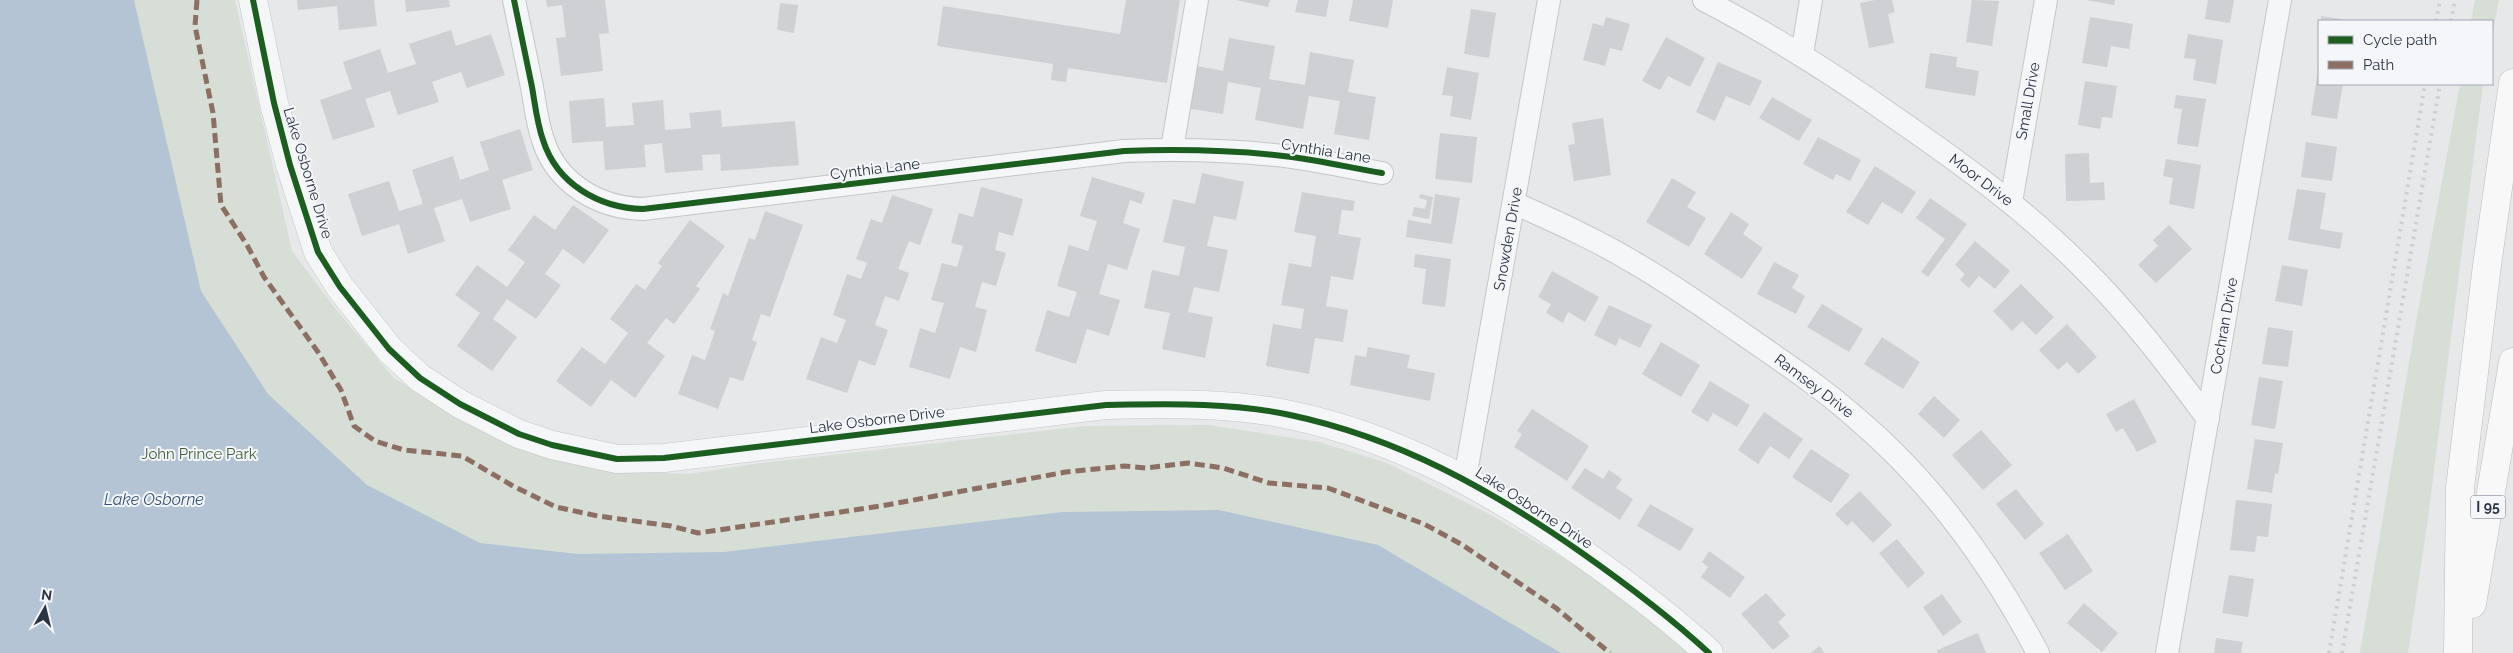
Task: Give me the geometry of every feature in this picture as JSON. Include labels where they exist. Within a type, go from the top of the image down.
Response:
[{"type":"highway","points":[[2458,653],[2460,488],[2486,264],[2513,83]]},
{"type":"highway","name":"I 95","points":[[2464,653],[2513,362]]},
{"type":"street","name":"Lake Osborne Drive","points":[[253,0],[278,121],[318,252],[365,321],[389,349],[420,378],[460,404],[519,434],[552,445],[617,459],[664,458],[1106,405],[1176,404],[1239,407],[1290,414],[1346,430],[1407,451],[1466,478],[1547,529],[1633,589],[1710,653]]},
{"type":"street","name":"Cynthia Lane","points":[[514,0],[540,128],[548,152],[562,174],[582,192],[618,207],[643,209],[1124,151],[1231,151],[1291,157],[1382,173]]},
{"type":"street","points":[[1172,150],[1197,0]]},
{"type":"street","name":"Snowden Drive","points":[[1466,478],[1549,0]]},
{"type":"street","name":"Moor Drive","points":[[1704,0],[1802,54],[1968,168],[2011,202],[2081,265],[2126,314],[2169,365],[2208,419]]},
{"type":"street","points":[[1802,54],[1811,0]]},
{"type":"street","name":"Small Drive","points":[[2011,202],[2046,0]]},
{"type":"street","name":"Cochran Drive","points":[[2168,653],[2280,0]]},
{"type":"street","name":"Ramsey Drive","points":[[1514,203],[1575,231],[1656,276],[1802,374],[1858,419],[1899,458],[1947,512],[1982,558],[2013,606],[2038,653]]},
{"type":"green space","name":"Lake Osborne","points":[[0,0],[235,0],[292,251],[335,308],[393,377],[454,416],[575,461],[640,472],[689,474],[761,463],[1085,426],[1209,425],[1319,442],[1387,463],[1491,515],[1583,570],[1654,622],[1688,653],[0,653]]},
{"type":"green space","points":[[2475,0],[2499,0],[2493,32],[2493,20],[2471,20]]},
{"type":"green space","points":[[2460,85],[2483,85],[2428,518],[2408,653],[2360,653],[2416,322]]},
{"type":"water","name":"Lake Osborne","points":[[0,0],[134,0],[201,291],[268,394],[367,485],[480,543],[578,554],[724,552],[1063,512],[1219,510],[1378,545],[1561,653],[0,653]]},
{"type":"building","points":[[297,0],[374,0],[377,26],[339,30],[337,6],[298,10]]},
{"type":"building","points":[[405,0],[449,0],[450,7],[406,12]]},
{"type":"building","points":[[546,0],[605,0],[609,33],[599,34],[603,71],[561,76],[556,38],[566,37],[562,5],[547,7]]},
{"type":"building","points":[[1126,0],[1180,0],[1167,83],[1068,68],[1066,82],[1051,80],[1053,64],[937,46],[943,6],[1120,34]]},
{"type":"building","points":[[1236,0],[1270,0],[1268,7]]},
{"type":"building","points":[[1298,0],[1329,0],[1326,17],[1295,12]]},
{"type":"building","points":[[1353,0],[1393,0],[1388,28],[1349,21]]},
{"type":"building","points":[[1875,0],[1892,0],[1895,12],[1888,14],[1894,43],[1869,48],[1860,3]]},
{"type":"building","points":[[1972,0],[1999,1],[1992,46],[1966,42]]},
{"type":"building","points":[[2086,0],[2115,0],[2114,5]]},
{"type":"building","points":[[2208,0],[2234,0],[2230,23],[2205,19]]},
{"type":"building","points":[[780,3],[798,5],[794,33],[777,30]]},
{"type":"building","points":[[1471,9],[1496,13],[1489,58],[1464,54]]},
{"type":"building","points":[[2321,16],[2348,20],[2321,20]]},
{"type":"building","points":[[1606,17],[1630,24],[1622,51],[1610,48],[1605,66],[1583,60],[1593,23],[1603,26]]},
{"type":"building","points":[[2090,17],[2133,24],[2129,49],[2111,46],[2107,67],[2082,63]]},
{"type":"building","points":[[451,30],[456,46],[491,34],[505,75],[467,88],[461,72],[432,82],[439,102],[398,115],[390,91],[365,99],[375,127],[333,140],[320,100],[352,89],[343,62],[380,49],[388,73],[416,64],[409,44]]},
{"type":"building","points":[[2188,34],[2223,40],[2216,84],[2193,80],[2196,59],[2184,58]]},
{"type":"building","points":[[1666,37],[1705,58],[1690,87],[1668,76],[1660,90],[1642,81]]},
{"type":"building","points":[[1229,38],[1275,46],[1269,79],[1305,85],[1310,52],[1354,60],[1348,92],[1376,97],[1369,140],[1334,134],[1340,101],[1309,96],[1303,129],[1255,120],[1261,88],[1228,82],[1223,114],[1185,108],[1192,65],[1223,71]]},
{"type":"building","points":[[1930,53],[1957,57],[1956,67],[1979,71],[1975,96],[1925,88]]},
{"type":"building","points":[[1718,62],[1762,81],[1750,106],[1726,96],[1715,121],[1696,112]]},
{"type":"building","points":[[1447,67],[1479,73],[1471,120],[1450,116],[1453,96],[1442,95]]},
{"type":"building","points":[[2318,70],[2318,85],[2343,85],[2337,119],[2311,115]]},
{"type":"building","points":[[2085,81],[2117,86],[2112,118],[2102,117],[2100,129],[2078,125]]},
{"type":"building","points":[[2176,95],[2206,99],[2198,147],[2177,144],[2182,109],[2174,108]]},
{"type":"building","points":[[1772,97],[1812,120],[1799,141],[1759,118]]},
{"type":"building","points":[[604,98],[606,127],[634,125],[632,103],[663,100],[665,130],[691,128],[689,113],[721,110],[722,127],[795,121],[799,165],[721,171],[720,154],[702,155],[703,170],[665,173],[662,143],[644,145],[646,167],[605,170],[603,141],[572,143],[569,101]]},
{"type":"building","points":[[1603,118],[1611,175],[1574,181],[1568,145],[1575,144],[1572,123]]},
{"type":"building","points":[[520,129],[533,170],[502,180],[511,209],[470,222],[462,199],[434,208],[445,241],[408,254],[399,224],[362,236],[348,194],[389,181],[399,211],[423,204],[412,170],[453,156],[460,180],[489,170],[480,142]]},
{"type":"building","points":[[1440,133],[1477,137],[1472,183],[1435,179]]},
{"type":"building","points":[[1818,137],[1861,160],[1850,181],[1836,174],[1833,180],[1803,164]]},
{"type":"building","points":[[2306,142],[2337,147],[2332,181],[2301,177]]},
{"type":"building","points":[[2089,153],[2090,183],[2104,182],[2105,200],[2066,201],[2065,154]]},
{"type":"building","points":[[2166,159],[2201,165],[2194,209],[2169,204],[2173,178],[2163,176]]},
{"type":"building","points":[[1875,166],[1916,192],[1902,214],[1882,202],[1868,225],[1846,212]]},
{"type":"building","points":[[1202,173],[1244,182],[1236,220],[1214,216],[1207,246],[1228,250],[1219,292],[1194,287],[1188,312],[1213,317],[1205,358],[1162,349],[1170,313],[1144,308],[1152,270],[1179,276],[1185,247],[1163,242],[1173,199],[1195,204]]},
{"type":"building","points":[[1092,177],[1145,193],[1141,204],[1130,200],[1123,223],[1140,229],[1127,270],[1108,264],[1099,294],[1120,300],[1109,336],[1087,329],[1076,364],[1035,351],[1047,310],[1069,317],[1077,292],[1057,286],[1069,245],[1088,251],[1097,221],[1080,216]]},
{"type":"building","points":[[1672,178],[1696,192],[1687,207],[1706,218],[1689,247],[1646,222]]},
{"type":"building","points":[[981,187],[1023,199],[1013,236],[999,232],[995,250],[1006,253],[996,286],[982,282],[975,307],[987,310],[976,352],[960,347],[950,379],[909,367],[920,328],[935,333],[944,303],[931,300],[942,263],[957,267],[963,246],[951,243],[959,213],[973,217]]},
{"type":"building","points":[[2297,189],[2326,193],[2320,229],[2343,233],[2340,249],[2288,240]]},
{"type":"building","points":[[1302,192],[1355,201],[1353,211],[1342,210],[1338,234],[1361,238],[1353,280],[1331,276],[1326,306],[1348,310],[1343,342],[1315,338],[1309,374],[1266,366],[1273,324],[1301,329],[1304,309],[1281,305],[1289,263],[1311,267],[1316,236],[1294,232]]},
{"type":"building","points":[[1420,194],[1433,197],[1429,219],[1412,216],[1414,207],[1425,209],[1427,200],[1419,198]]},
{"type":"building","points":[[1435,194],[1460,198],[1452,244],[1406,237],[1408,220],[1431,224]]},
{"type":"building","points":[[892,195],[933,209],[920,245],[909,241],[898,269],[909,273],[899,301],[885,296],[875,325],[888,330],[875,366],[859,360],[847,393],[806,379],[821,337],[837,343],[846,320],[833,315],[847,274],[861,279],[867,263],[856,259],[871,219],[882,223]]},
{"type":"building","points":[[1930,198],[1967,224],[1928,277],[1921,272],[1945,239],[1916,218]]},
{"type":"building","points":[[573,205],[609,230],[584,264],[563,249],[545,274],[561,285],[536,319],[507,299],[493,319],[517,337],[492,371],[457,346],[480,313],[455,295],[477,265],[507,287],[525,262],[508,250],[534,215],[555,230]]},
{"type":"building","points":[[765,211],[803,225],[770,317],[761,314],[752,340],[757,342],[743,381],[730,377],[718,409],[678,394],[692,355],[705,360],[715,331],[710,329],[723,293],[728,296],[749,238],[755,240]]},
{"type":"building","points":[[1731,212],[1749,224],[1743,234],[1763,248],[1742,279],[1704,254]]},
{"type":"building","points":[[690,220],[725,246],[696,286],[700,289],[674,324],[666,318],[647,343],[665,356],[635,398],[611,380],[591,407],[556,381],[582,347],[605,364],[628,333],[610,319],[636,284],[645,290],[662,266],[658,263]]},
{"type":"building","points":[[2169,225],[2192,249],[2156,283],[2138,265],[2158,246],[2153,240]]},
{"type":"building","points":[[1975,241],[2010,271],[1995,289],[1979,276],[1969,288],[1960,280],[1965,274],[1955,265]]},
{"type":"building","points":[[1415,254],[1451,259],[1445,307],[1422,304],[1426,269],[1414,267]]},
{"type":"building","points":[[1774,262],[1799,275],[1792,288],[1805,296],[1796,314],[1757,294]]},
{"type":"building","points":[[2282,265],[2308,270],[2302,306],[2275,301]]},
{"type":"building","points":[[1552,271],[1599,297],[1585,322],[1568,312],[1563,323],[1546,313],[1551,304],[1538,297]]},
{"type":"building","points":[[2021,284],[2054,317],[2036,335],[2022,321],[2012,331],[1993,311]]},
{"type":"building","points":[[1822,304],[1863,329],[1849,352],[1807,327]]},
{"type":"building","points":[[1609,305],[1652,325],[1640,348],[1619,338],[1616,346],[1594,335]]},
{"type":"building","points":[[2067,324],[2097,357],[2078,374],[2067,362],[2058,370],[2039,350]]},
{"type":"building","points":[[2268,327],[2293,331],[2288,367],[2262,364]]},
{"type":"building","points":[[1882,337],[1920,362],[1903,389],[1864,364]]},
{"type":"building","points":[[1661,342],[1700,365],[1681,397],[1642,374]]},
{"type":"building","points":[[1368,347],[1410,355],[1407,368],[1435,373],[1430,401],[1350,385],[1355,355],[1366,357]]},
{"type":"building","points":[[2259,377],[2283,381],[2275,429],[2251,425]]},
{"type":"building","points":[[1710,381],[1750,405],[1737,427],[1713,413],[1708,422],[1691,412]]},
{"type":"building","points":[[1934,396],[1960,420],[1944,438],[1918,414]]},
{"type":"building","points":[[2134,399],[2157,442],[2137,452],[2123,428],[2116,432],[2106,414]]},
{"type":"building","points":[[1532,409],[1589,446],[1567,481],[1514,447],[1522,434],[1517,431]]},
{"type":"building","points":[[1764,412],[1803,439],[1789,459],[1770,446],[1758,464],[1738,450]]},
{"type":"building","points":[[1981,430],[2012,465],[1983,490],[1952,455]]},
{"type":"building","points":[[2255,439],[2283,443],[2278,474],[2275,473],[2272,493],[2247,489]]},
{"type":"building","points":[[1811,449],[1850,475],[1831,503],[1792,477]]},
{"type":"building","points":[[1585,468],[1603,479],[1609,470],[1622,479],[1616,488],[1633,499],[1620,520],[1571,488]]},
{"type":"building","points":[[2016,489],[2044,524],[2025,540],[1996,504]]},
{"type":"building","points":[[1860,491],[1892,525],[1873,543],[1852,521],[1847,526],[1835,514]]},
{"type":"building","points":[[2236,500],[2272,504],[2268,537],[2257,536],[2255,552],[2230,550]]},
{"type":"building","points":[[1650,504],[1694,529],[1680,551],[1637,526]]},
{"type":"building","points":[[2068,534],[2093,571],[2065,590],[2039,553]]},
{"type":"building","points":[[1897,539],[1925,573],[1908,588],[1879,553]]},
{"type":"building","points":[[1709,551],[1745,577],[1730,598],[1701,577],[1708,567],[1702,562]]},
{"type":"building","points":[[2229,575],[2254,579],[2248,617],[2222,613]]},
{"type":"building","points":[[1766,593],[1786,615],[1778,622],[1790,636],[1773,650],[1741,614]]},
{"type":"building","points":[[1942,594],[1962,622],[1943,636],[1923,607]]},
{"type":"building","points":[[2084,603],[2118,633],[2102,652],[2067,623]]},
{"type":"building","points":[[1978,633],[1986,653],[1938,653],[1937,650]]},
{"type":"building","points":[[2216,638],[2243,642],[2241,653],[2214,653]]},
{"type":"building","points":[[1820,646],[1824,653],[1810,653]]},
{"type":"railway","points":[[2436,20],[2440,0]]},
{"type":"railway","points":[[2451,20],[2455,0]]},
{"type":"railway","points":[[2329,653],[2425,85]]},
{"type":"railway","points":[[2342,653],[2440,85]]},
{"type":"marked path","points":[[197,0],[195,26],[213,113],[221,205],[247,245],[264,277],[318,352],[341,390],[354,426],[375,441],[404,450],[462,456],[513,486],[556,507],[598,516],[671,526],[698,533],[881,506],[1066,472],[1124,466],[1146,468],[1188,463],[1223,468],[1269,483],[1328,488],[1424,524],[1461,544],[1556,608],[1610,653]]},
{"type":"cycle path","points":[[253,0],[274,103],[290,165],[318,252],[340,287],[389,349],[420,378],[460,404],[519,434],[552,445],[617,459],[664,458],[1106,405],[1221,406],[1290,415],[1369,437],[1407,452],[1479,488],[1514,508],[1598,565],[1663,613],[1709,653]]},
{"type":"cycle path","points":[[514,0],[536,114],[543,140],[550,156],[558,169],[582,191],[611,204],[627,208],[643,209],[1124,151],[1229,151],[1303,159],[1382,173]]},
{"type":"park label","name":"John Prince Park","points":[[199,454]]}]
